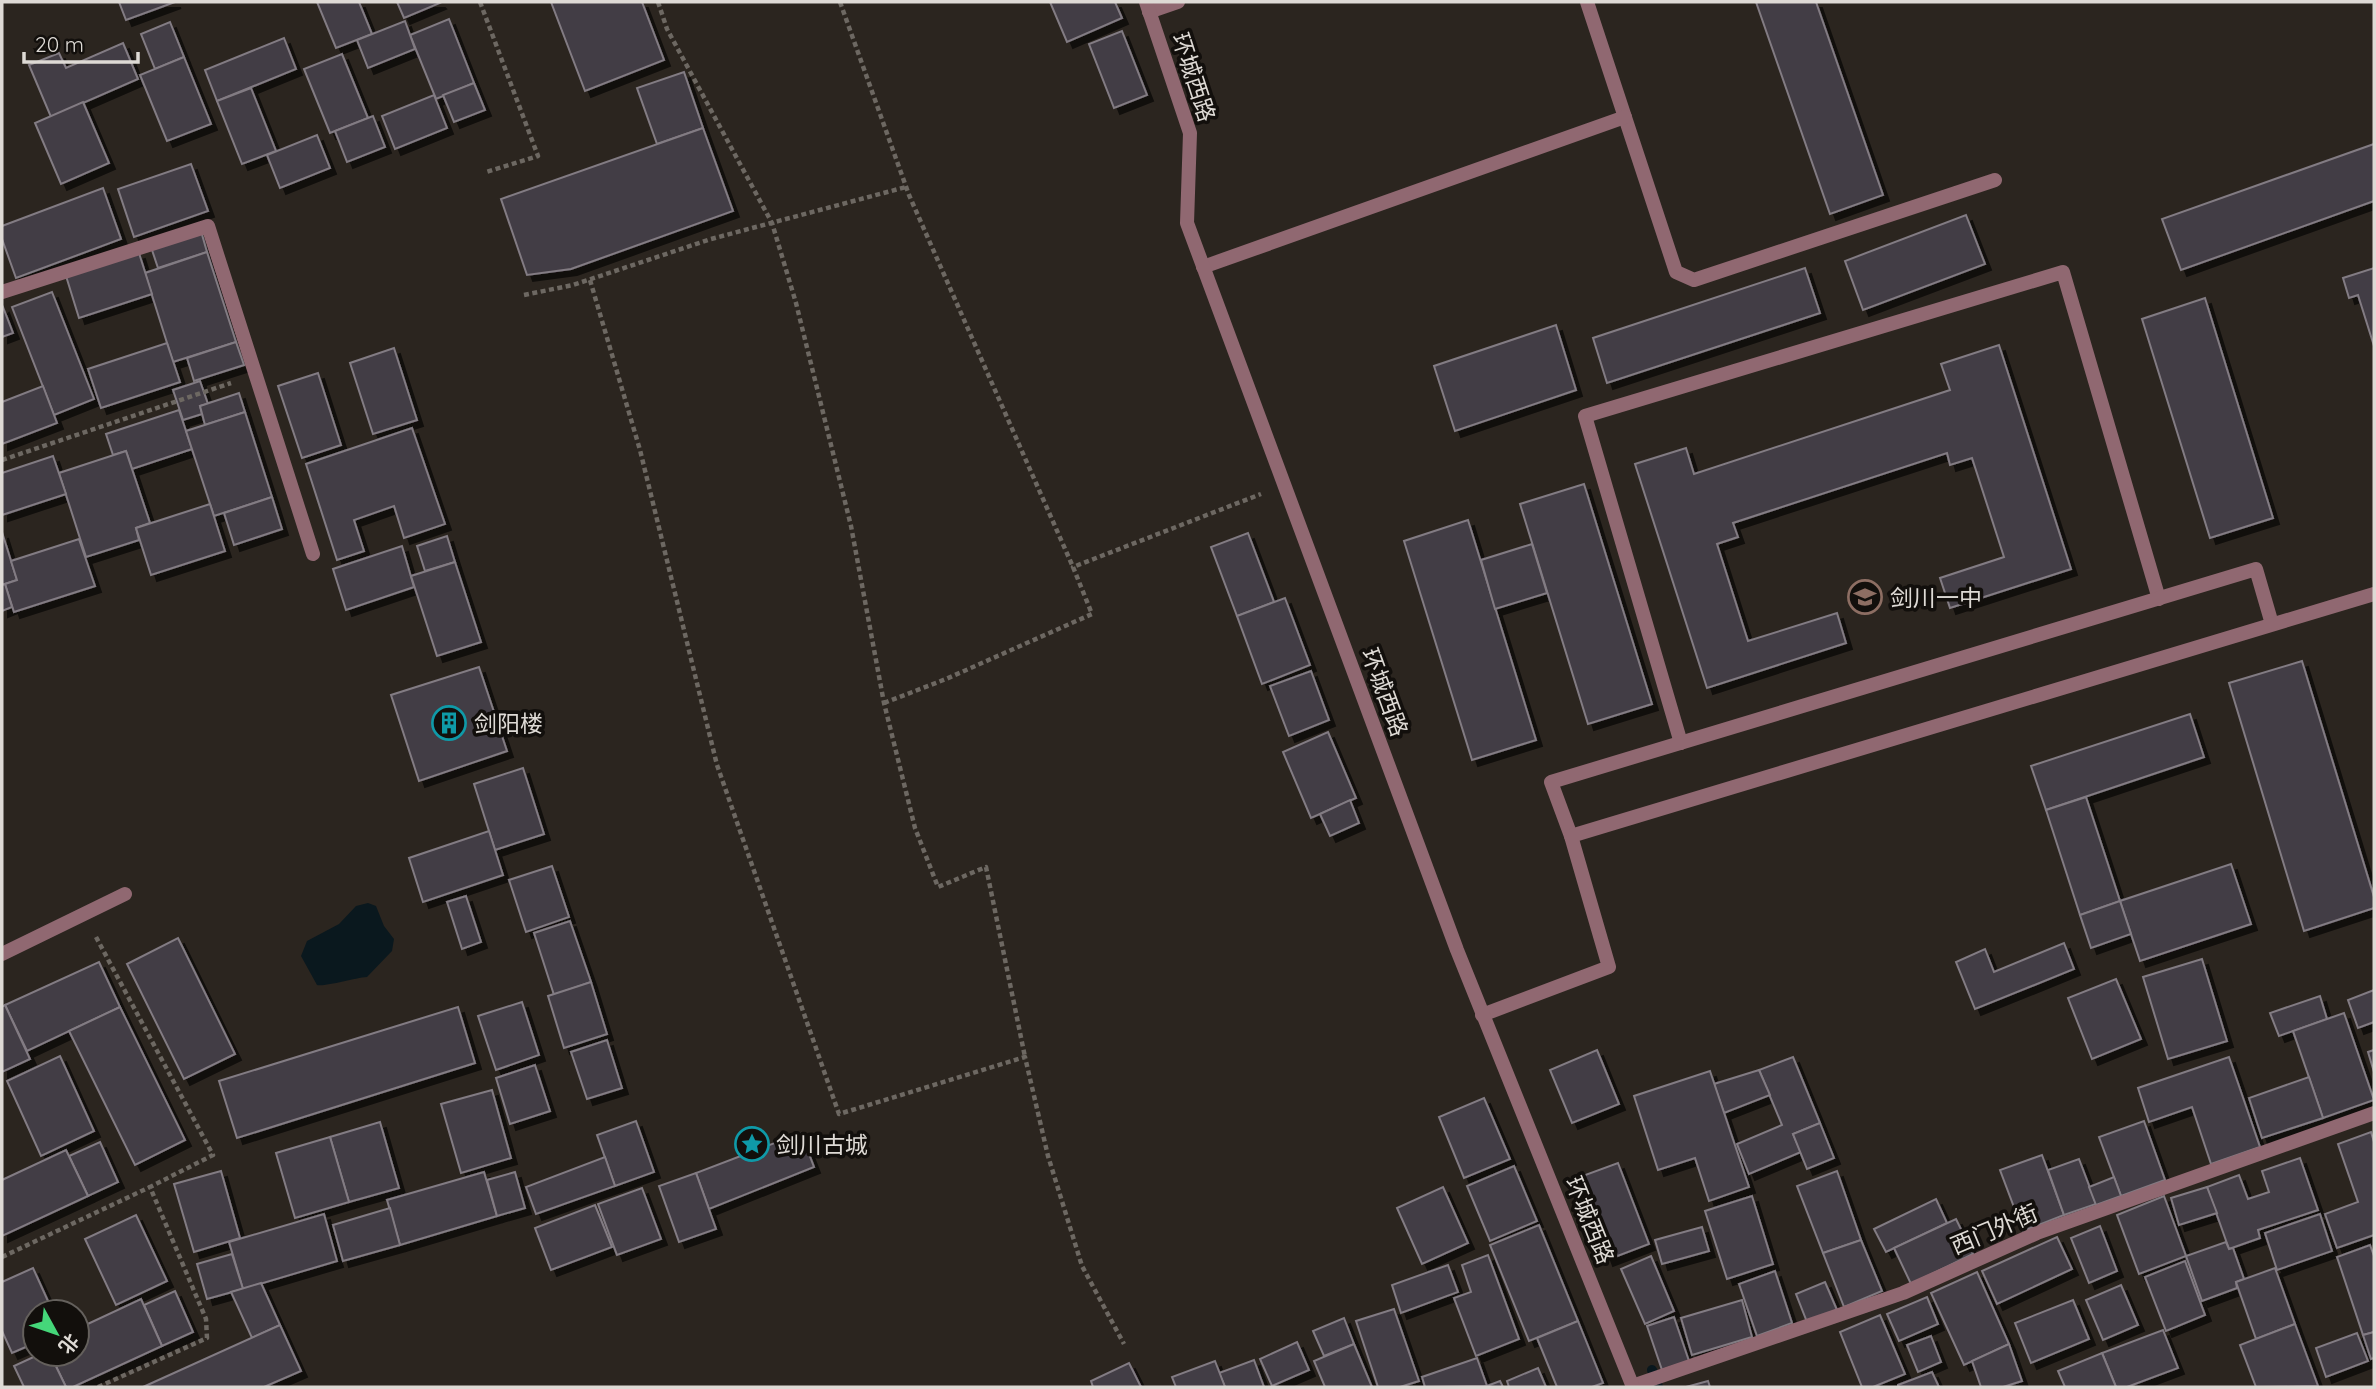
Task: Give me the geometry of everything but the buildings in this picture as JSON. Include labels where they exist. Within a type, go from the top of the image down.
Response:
[{"type":"street","points":[[1147,7],[1178,2]]},
{"type":"street","points":[[1587,2],[1676,272],[1694,280],[1995,180]]},
{"type":"street","name":"环城西路","points":[[1147,7],[1190,133],[1187,223],[1482,1014],[1632,1387]]},
{"type":"street","points":[[1203,267],[1625,117]]},
{"type":"street","points":[[2,292],[208,226],[313,554]]},
{"type":"street","points":[[1681,743],[1585,416],[1638,400],[2063,272],[2159,599]]},
{"type":"street","points":[[1482,1014],[1609,967],[1571,836],[1551,782],[2256,569],[2272,624]]},
{"type":"street","points":[[1571,836],[2374,594]]},
{"type":"street","points":[[2,954],[125,894]]},
{"type":"street","name":"西门外街","points":[[1632,1387],[1903,1293],[2037,1233],[2374,1113]]},
{"type":"path","points":[[480,2],[538,156],[486,172]]},
{"type":"path","points":[[658,2],[667,29],[772,223],[796,303],[851,526],[884,703],[915,828],[937,887],[986,867],[1024,1057],[1048,1156],[1082,1266],[1124,1345]]},
{"type":"path","points":[[840,2],[906,187],[1073,566],[1091,614],[946,679],[884,703]]},
{"type":"path","points":[[524,295],[590,280],[711,239],[906,187]]},
{"type":"path","points":[[590,280],[640,450],[717,765],[839,1114],[1024,1057]]},
{"type":"path","points":[[2,460],[256,375]]},
{"type":"path","points":[[1073,566],[1284,485]]},
{"type":"path","points":[[2,1257],[213,1155],[84,914]]},
{"type":"path","points":[[98,1387],[207,1338],[206,1319],[150,1187]]},
{"type":"shaded area","points":[[368,903],[376,906],[384,926],[394,939],[392,951],[367,977],[317,985],[301,956],[307,941],[339,924],[356,906]]},
{"type":"waterway","points":[[1652,1370],[1658,1387]]},
{"type":"place","name":"剑川一中","points":[[1865,597]]},
{"type":"place","name":"剑阳楼","points":[[449,723]]},
{"type":"place","name":"剑川古城","points":[[752,1144]]}]
